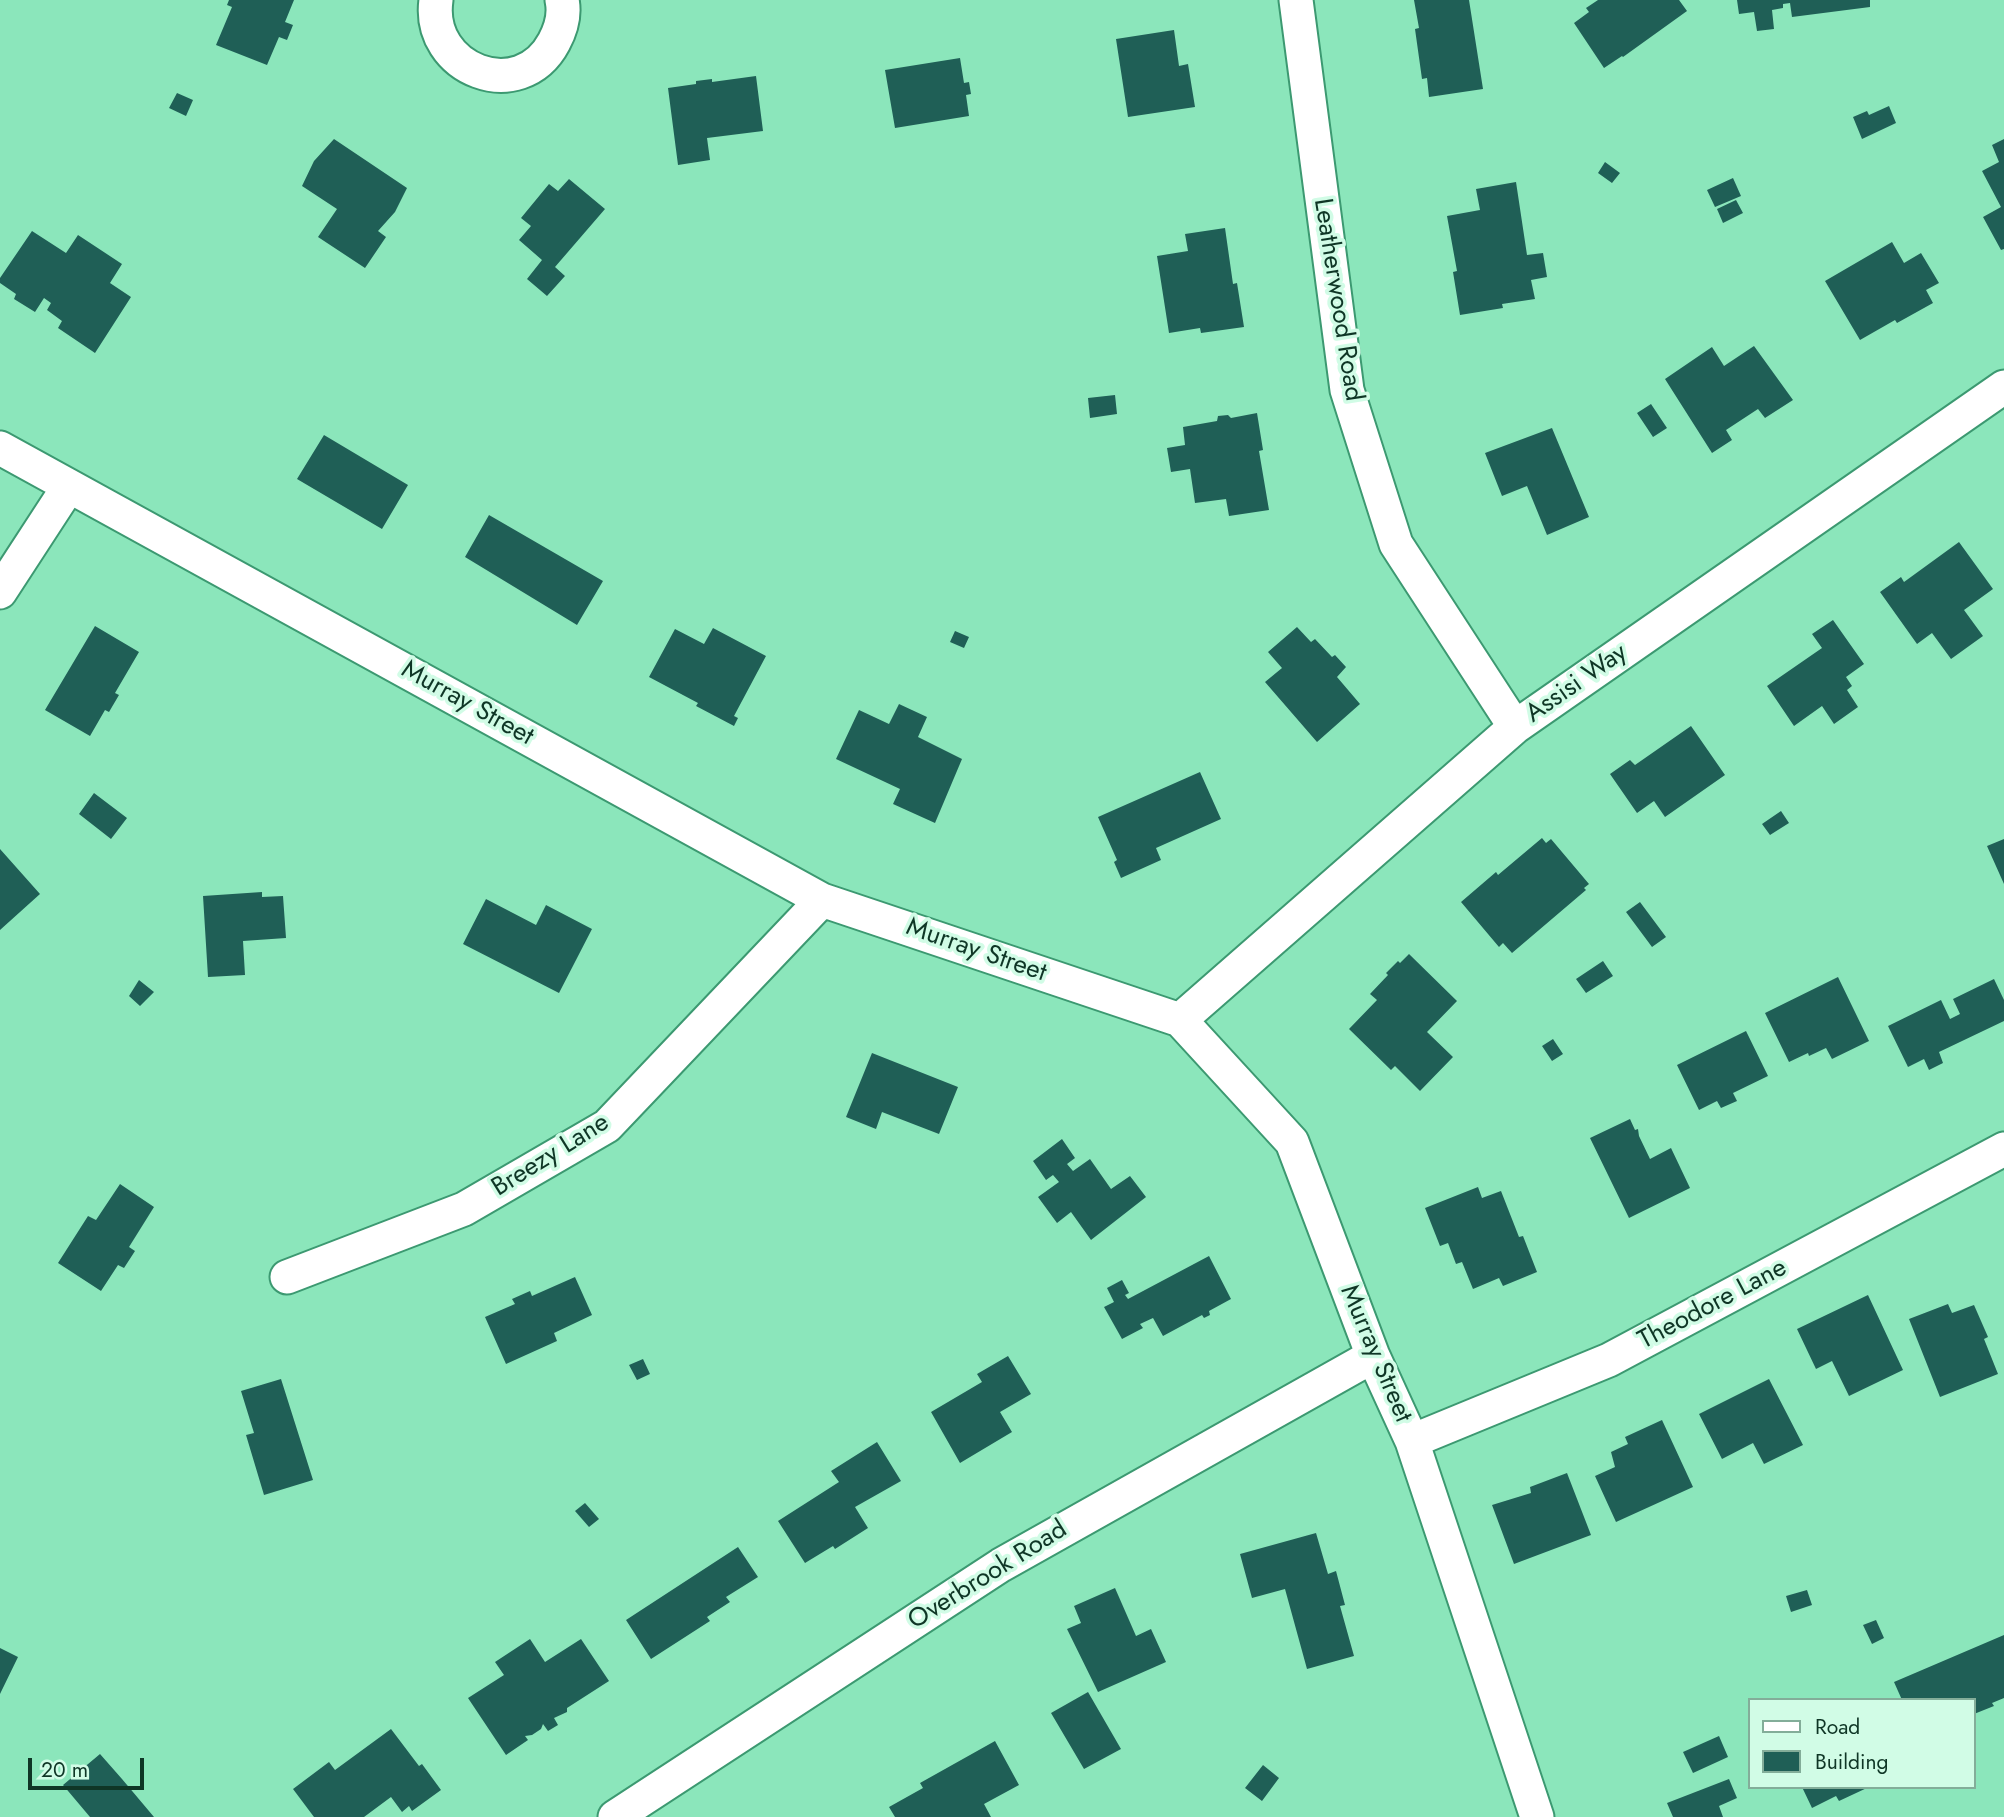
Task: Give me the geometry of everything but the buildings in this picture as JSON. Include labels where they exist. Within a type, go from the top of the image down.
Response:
[{"type":"street","points":[[436,0],[434,13],[439,35],[451,54],[469,68],[490,75],[512,74],[533,66],[550,51],[560,31],[564,8],[562,0]]},
{"type":"street","name":"Leatherwood Road","points":[[1296,0],[1347,390],[1396,544],[1515,727]]},
{"type":"street","name":"Assisi Way","points":[[1180,1020],[1515,727],[2004,387]]},
{"type":"street","name":"Murray Street","points":[[0,448],[822,900],[1180,1020],[1292,1142],[1373,1356],[1412,1441],[1538,1817]]},
{"type":"street","points":[[0,592],[69,486]]},
{"type":"street","name":"Breezy Lane","points":[[287,1277],[464,1209],[607,1126],[822,900]]},
{"type":"street","name":"Theodore Lane","points":[[1412,1441],[1609,1360],[2004,1149]]},
{"type":"street","name":"Overbrook Road","points":[[615,1817],[1001,1565],[1373,1356]]}]
